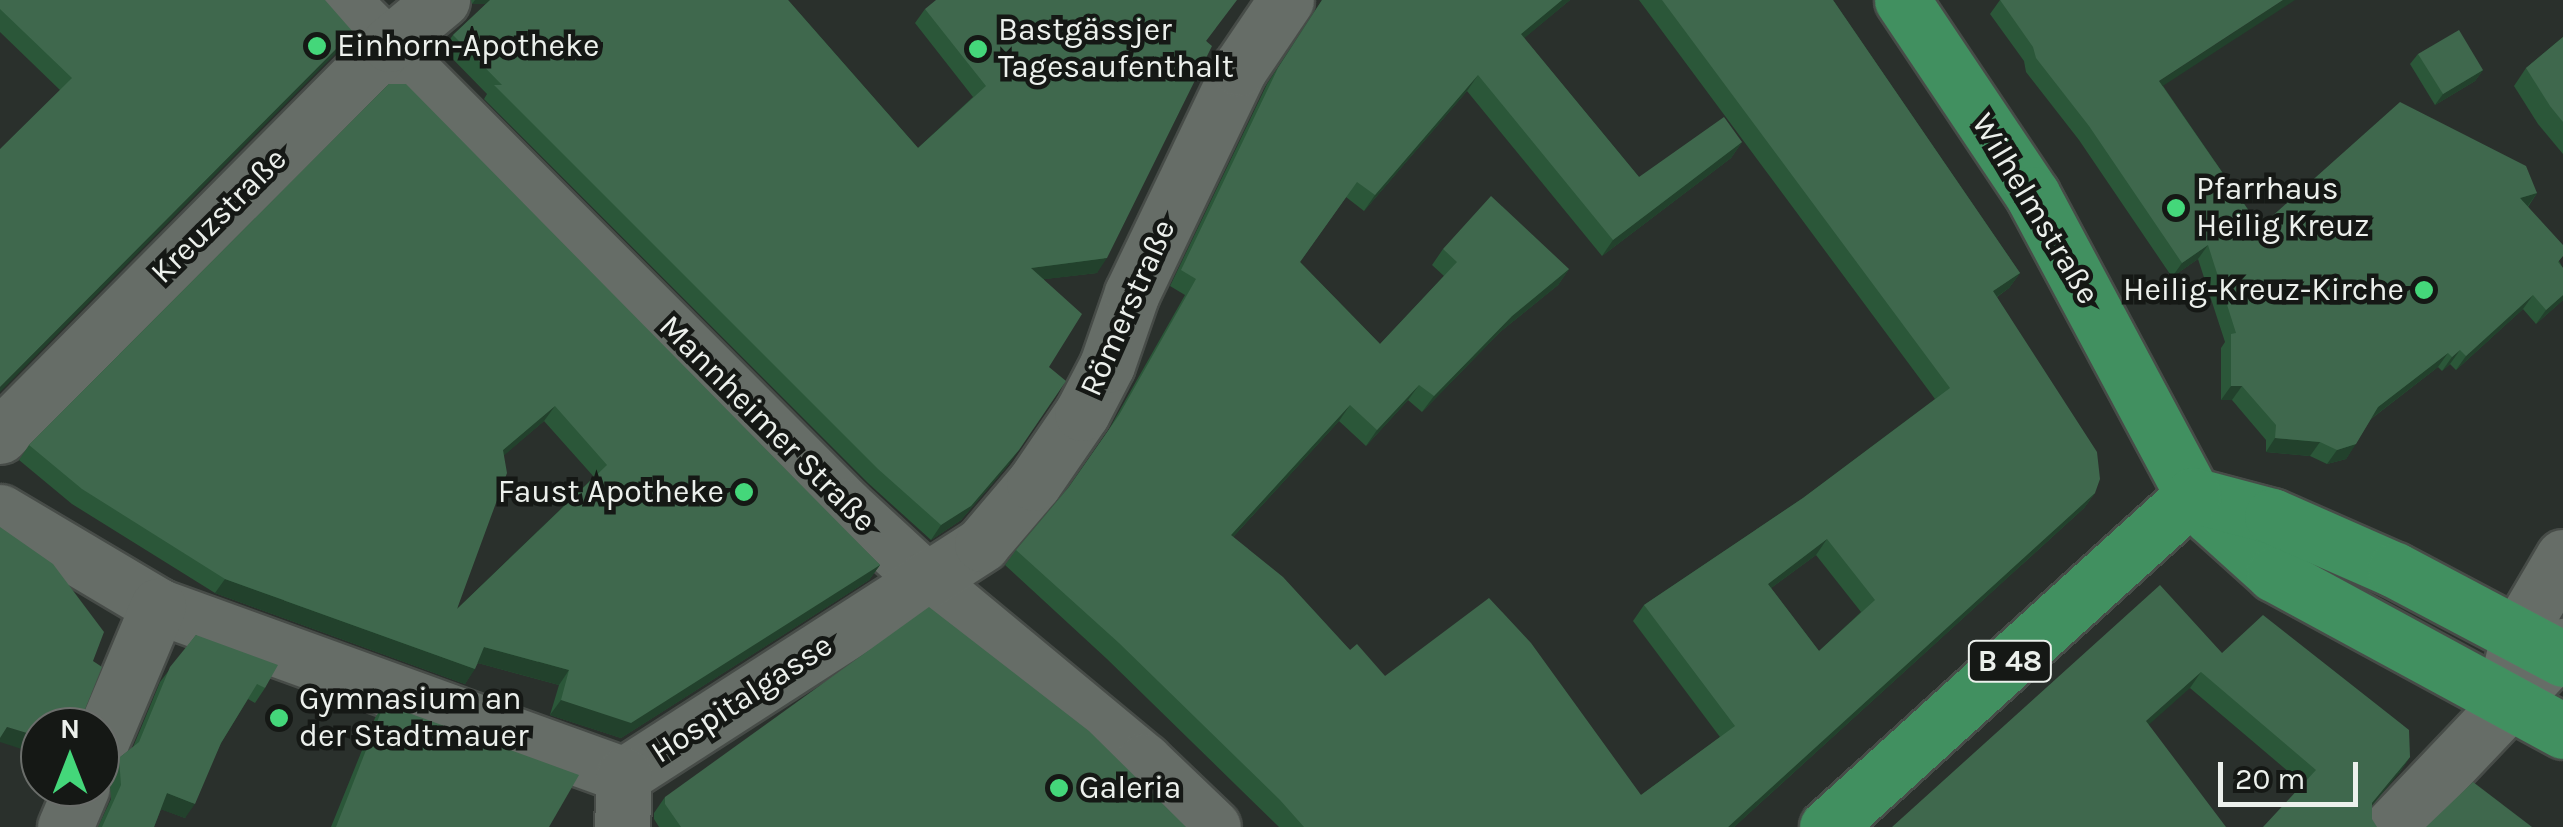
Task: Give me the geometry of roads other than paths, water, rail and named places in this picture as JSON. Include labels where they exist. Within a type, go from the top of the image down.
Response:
[{"type":"main road","name":"Wilhelmstraße","points":[[1902,0],[2032,194],[2193,495],[2230,538],[2274,574],[2563,731]]},
{"type":"main road","name":"Wilhelmstraße","points":[[2157,424],[2272,516]]},
{"type":"main road","name":"Wilhelmstraße","points":[[2193,495],[2272,516],[2550,648]]},
{"type":"main road","name":"B 48","points":[[1827,827],[2193,495]]},
{"type":"street","name":"Mannheimer Straße","points":[[341,0],[846,506],[925,579],[1144,760],[1213,827]]},
{"type":"street","name":"Kreuzstraße","points":[[0,436],[389,44],[442,0]]},
{"type":"street","name":"Römerstraße","points":[[925,579],[982,544],[1034,483],[1108,365],[1114,336],[1240,68],[1286,0]]},
{"type":"street","name":"Hospitalgasse","points":[[0,512],[158,606],[623,801],[788,670],[925,579]]},
{"type":"street","points":[[2391,827],[2511,700],[2550,648],[2563,557]]},
{"type":"street","points":[[116,707],[158,606]]},
{"type":"place","name":"Einhorn-Apotheke","points":[[317,46]]},
{"type":"place","name":"Bastgässjer Tagesaufenthalt","points":[[978,49]]},
{"type":"place","name":"Pfarrhaus Heilig Kreuz","points":[[2176,208]]},
{"type":"place","name":"Heilig-Kreuz-Kirche","points":[[2424,290]]},
{"type":"place","name":"Faust Apotheke","points":[[744,492]]},
{"type":"place","name":"Gymnasium an der Stadtmauer","points":[[279,718]]},
{"type":"place","name":"Galeria","points":[[1059,788]]}]
